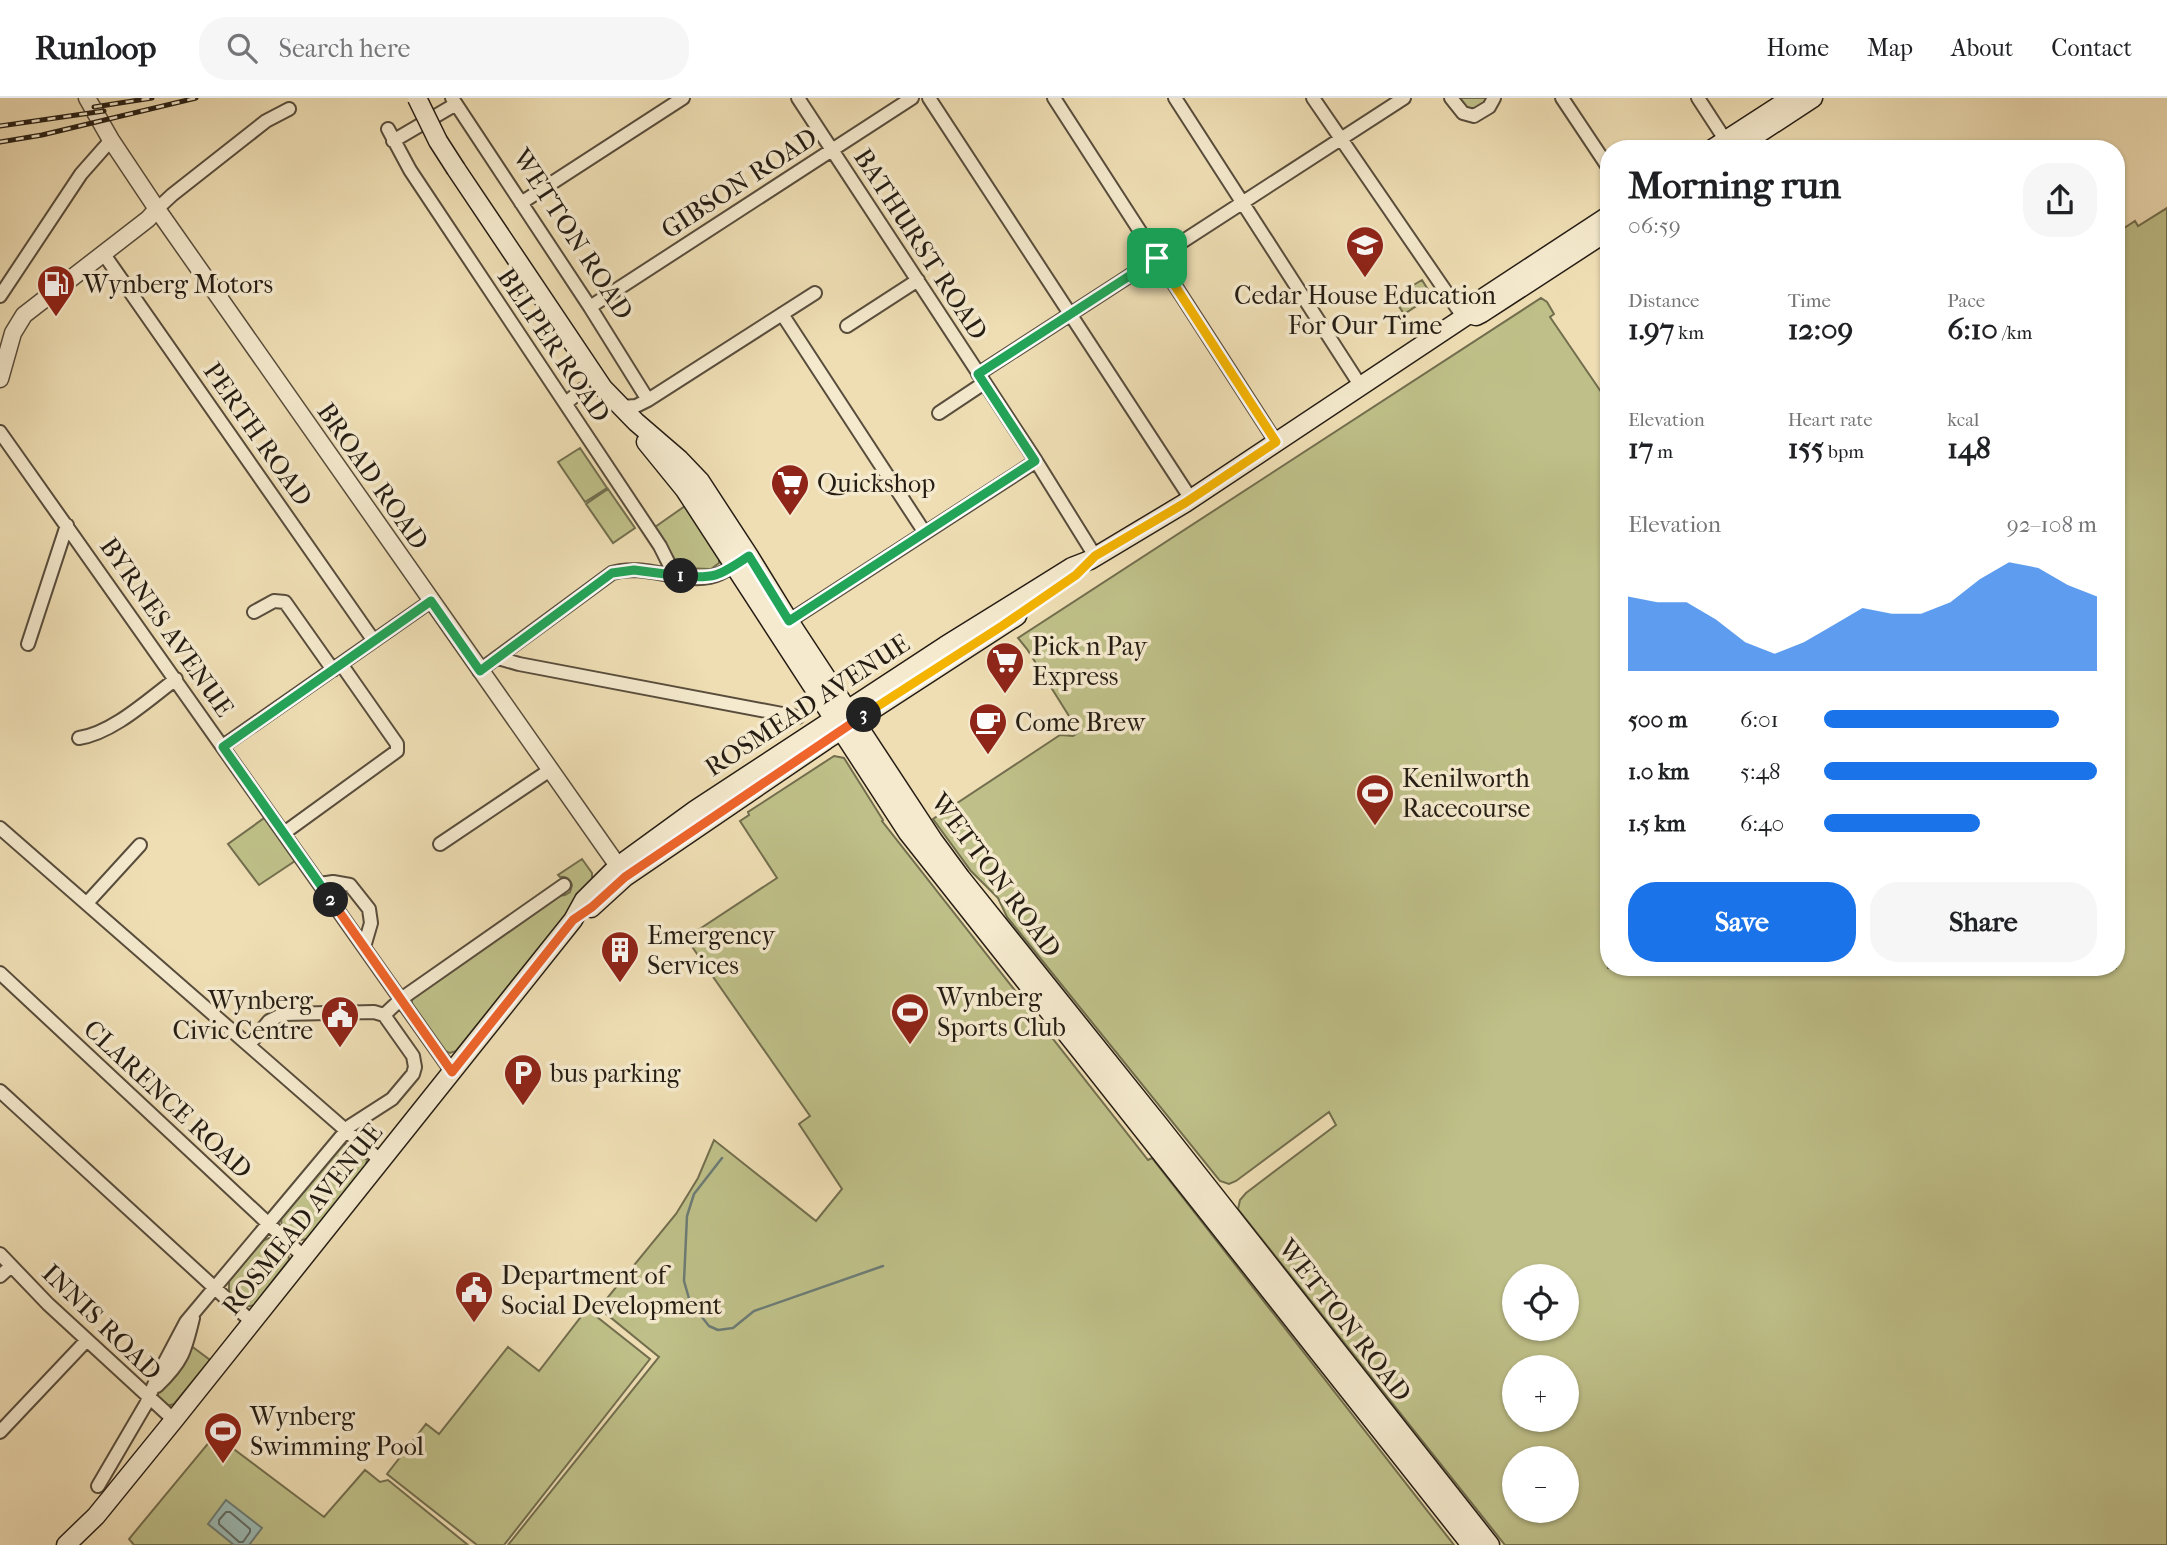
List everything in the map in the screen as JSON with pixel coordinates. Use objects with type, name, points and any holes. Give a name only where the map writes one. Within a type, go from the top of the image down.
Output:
[{"type":"main road","name":"WETTON ROAD","points":[[416,98],[456,169],[618,411],[685,489],[789,621],[917,846],[1471,1545]]},
{"type":"main road","points":[[1735,140],[1791,98]]},
{"type":"main road","points":[[1738,140],[1813,98]]},
{"type":"main road","name":"ROSMEAD AVENUE","points":[[66,1545],[96,1516],[253,1323],[573,920],[584,900],[695,810],[844,720],[945,646],[1072,567],[1093,558],[1191,499],[1466,316],[1477,302],[1600,221]]},
{"type":"main road","name":"ROSMEAD AVENUE","points":[[1466,316],[1482,313],[1600,236]]},
{"type":"main road","name":"WETTON ROAD","points":[[606,392],[700,481],[742,560],[844,720],[961,878],[1490,1545]]},
{"type":"street","name":"BROAD ROAD","points":[[87,98],[111,140],[157,209],[622,871]]},
{"type":"street","points":[[521,203],[683,98]]},
{"type":"street","name":"BATHURST ROAD","points":[[798,98],[1035,461],[1093,558]]},
{"type":"street","name":"GIBSON ROAD","points":[[590,307],[912,98]]},
{"type":"street","points":[[929,98],[1191,499]]},
{"type":"street","points":[[1054,98],[1276,442]]},
{"type":"street","points":[[1175,98],[1360,385]]},
{"type":"street","points":[[1313,98],[1466,316]]},
{"type":"street","points":[[939,413],[1071,314],[1404,98]]},
{"type":"street","points":[[1451,98],[1463,113],[1474,116],[1489,107],[1494,98]]},
{"type":"street","points":[[1562,98],[1600,155]]},
{"type":"street","points":[[1698,98],[1722,140]]},
{"type":"street","name":"WETTON ROAD","points":[[454,101],[648,400]]},
{"type":"street","name":"BELPER ROAD","points":[[454,101],[391,135],[410,170],[660,546],[675,576]]},
{"type":"street","points":[[0,346],[13,333],[24,315],[266,121],[289,108]]},
{"type":"street","points":[[0,296],[82,174],[111,140]]},
{"type":"street","name":"PERTH ROAD","points":[[103,253],[374,641]]},
{"type":"street","points":[[847,326],[918,280]]},
{"type":"street","points":[[621,407],[636,406],[648,400],[815,293]]},
{"type":"street","points":[[782,314],[925,533]]},
{"type":"street","points":[[1,372],[13,333]]},
{"type":"street","points":[[566,403],[583,389]]},
{"type":"street","points":[[636,422],[640,409],[648,400]]},
{"type":"street","name":"BYRNES AVENUE","points":[[0,432],[452,1072]]},
{"type":"street","points":[[789,621],[1035,461]]},
{"type":"street","points":[[28,645],[67,525]]},
{"type":"street","points":[[480,671],[612,573],[634,570],[706,578],[718,575],[742,560]]},
{"type":"street","points":[[254,612],[274,601],[285,602],[397,744],[397,751],[284,833]]},
{"type":"street","points":[[223,747],[431,601]]},
{"type":"street","points":[[498,658],[798,717]]},
{"type":"street","points":[[79,738],[99,733],[111,726],[176,679]]},
{"type":"street","points":[[440,844],[550,770]]},
{"type":"street","points":[[0,828],[381,1161]]},
{"type":"street","points":[[87,903],[140,845]]},
{"type":"street","points":[[320,884],[342,883],[350,886],[363,900],[372,917],[364,947]]},
{"type":"street","points":[[249,1045],[269,1021],[283,1014],[374,1012],[384,1015],[401,999],[564,885]]},
{"type":"street","name":"CLARENCE ROAD","points":[[0,973],[304,1258]]},
{"type":"street","name":"ROSMEAD AVENUE","points":[[97,1486],[150,1394],[179,1362],[189,1341],[194,1314],[355,1121],[392,1099],[414,1071],[413,1056],[384,1015]]},
{"type":"street","points":[[0,1091],[253,1323]]},
{"type":"street","name":"INNIS ROAD","points":[[0,1254],[87,1340],[150,1394],[174,1420]]},
{"type":"street","points":[[0,1276],[11,1266]]},
{"type":"street","points":[[0,1432],[87,1340]]},
{"type":"green space","points":[[1460,98],[1487,98],[1486,102],[1474,110],[1466,108]]},
{"type":"green space","name":"Kenilworth Racecourse","points":[[2167,208],[2167,1545],[1505,1545],[1238,1209],[1240,1200],[1246,1193],[1336,1125],[1329,1112],[1236,1181],[1229,1184],[1220,1181],[1007,917],[998,898],[971,871],[933,819],[1060,735],[1073,736],[1079,732],[1018,638],[1541,298],[1547,302],[1554,314],[1550,317],[1600,390],[1600,976],[2125,976],[2125,227],[2135,221],[2138,226]]},
{"type":"green space","points":[[1422,280],[1432,296],[1404,314],[1393,297]]},
{"type":"green space","points":[[580,448],[607,488],[585,502],[558,462]]},
{"type":"green space","points":[[608,489],[635,528],[613,543],[586,504]]},
{"type":"green space","points":[[685,506],[719,558],[719,563],[711,569],[680,568],[655,527]]},
{"type":"green space","points":[[834,756],[844,758],[882,821],[1148,1160],[1152,1158],[1454,1545],[508,1545],[659,1357],[599,1308],[676,1214],[698,1178],[714,1140],[816,1221],[842,1189],[799,1124],[810,1116],[686,938],[777,878],[740,821],[749,815],[748,812]]},
{"type":"green space","points":[[267,816],[298,859],[259,885],[228,844]]},
{"type":"green space","points":[[582,859],[592,873],[592,882],[456,1051],[445,1051],[412,1005],[412,997],[558,896],[570,892],[570,881],[558,875]]},
{"type":"green space","points":[[350,1144],[367,1160],[365,1168],[307,1239],[294,1241],[282,1229],[281,1218],[341,1146]]},
{"type":"green space","points":[[276,1238],[288,1250],[289,1260],[254,1305],[244,1305],[229,1294],[229,1281],[262,1241]]},
{"type":"green space","points":[[587,1309],[650,1359],[504,1545],[477,1545],[387,1474],[426,1424],[439,1434],[508,1347],[539,1371]]},
{"type":"green space","points":[[190,1345],[210,1360],[174,1404],[167,1406],[158,1398],[158,1390]]},
{"type":"green space","name":"Wynberg Swimming Pool","points":[[215,1435],[324,1517],[365,1470],[380,1482],[388,1480],[468,1545],[134,1545],[129,1539]]},
{"type":"water","points":[[226,1500],[262,1528],[249,1545],[234,1545],[208,1524]]},
{"type":"waterway","points":[[722,1158],[694,1194],[687,1216],[684,1281],[690,1302],[709,1326],[718,1330],[733,1328],[754,1311],[883,1266]]},
{"type":"railway","points":[[94,107],[152,98]]},
{"type":"railway","points":[[0,142],[42,135],[196,98]]},
{"type":"railway","points":[[0,126],[104,111]]},
{"type":"place","name":"Cedar House Education For Our Time","points":[[1365,279]]},
{"type":"place","name":"Wynberg Motors","points":[[56,318]]},
{"type":"place","name":"Quickshop","points":[[790,517]]},
{"type":"place","name":"Pick n Pay Express","points":[[1005,695]]},
{"type":"place","name":"Come Brew","points":[[988,756]]},
{"type":"place","name":"Kenilworth Racecourse","points":[[1375,827]]},
{"type":"place","name":"Emergency Services","points":[[620,984]]},
{"type":"place","name":"Wynberg Sports Club","points":[[910,1046]]},
{"type":"place","name":"Wynberg Civic Centre","points":[[340,1049]]},
{"type":"place","name":"bus parking","points":[[523,1107]]},
{"type":"place","name":"Department of Social Development","points":[[474,1324]]},
{"type":"place","name":"Wynberg Swimming Pool","points":[[223,1465]]},
{"type":"route","points":[[1157,258],[1276,442],[1185,503],[1090,559],[1076,575],[1002,626],[841,730],[625,877],[573,920],[452,1072],[223,747],[431,601],[480,671],[612,573],[626,570],[706,578],[718,575],[749,556],[789,621],[1035,461],[978,374],[1157,258]]}]
